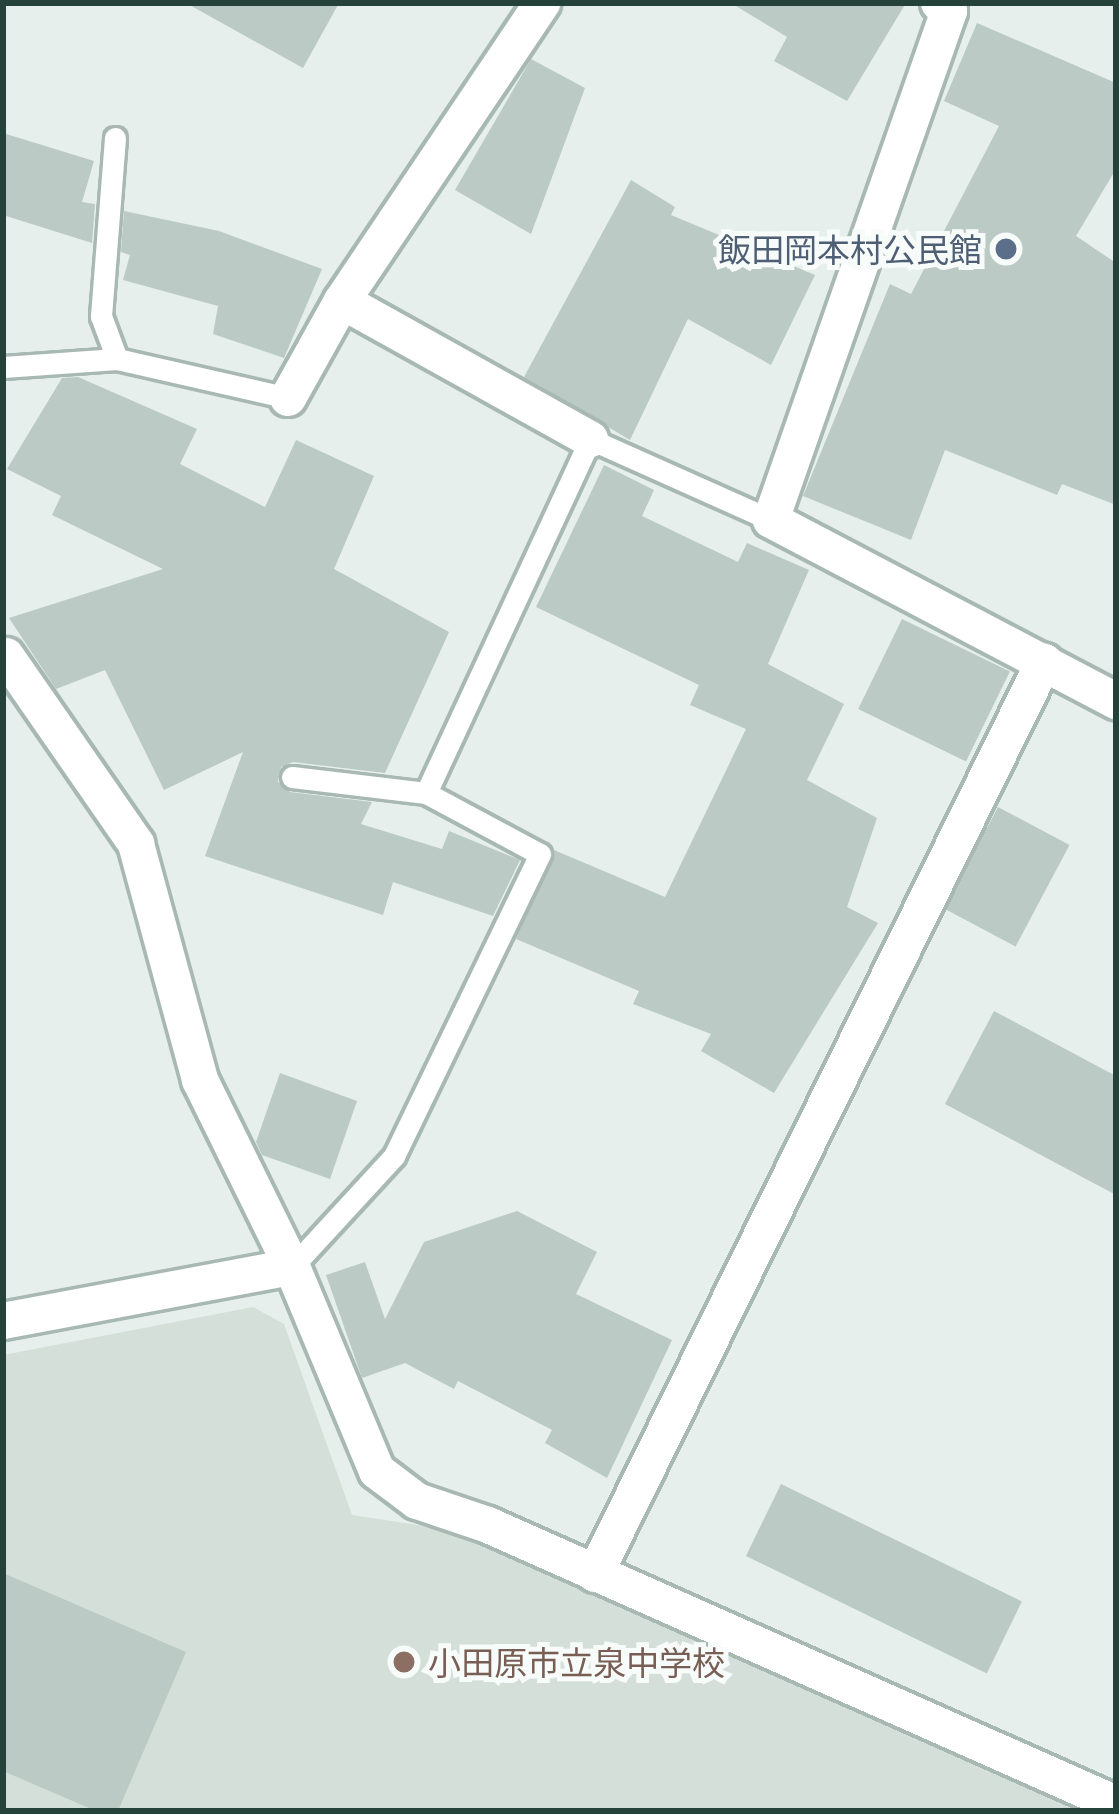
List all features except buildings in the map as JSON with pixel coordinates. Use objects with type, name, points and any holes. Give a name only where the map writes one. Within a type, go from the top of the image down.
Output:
[{"type":"street","points":[[288,398],[342,301],[542,3]]},
{"type":"street","points":[[946,6],[771,520],[1116,701]]},
{"type":"street","points":[[342,301],[590,439]]},
{"type":"street","points":[[5,652],[136,844],[200,1080],[292,1268],[377,1471],[417,1501],[595,1574],[1116,1804]]},
{"type":"street","points":[[595,1574],[1044,662]]},
{"type":"street","points":[[3,1321],[292,1268]]},
{"type":"lane","points":[[116,138],[100,316],[116,359]]},
{"type":"lane","points":[[3,368],[116,359],[288,398]]},
{"type":"lane","points":[[426,794],[590,439],[771,520]]},
{"type":"lane","points":[[292,777],[426,794],[540,854],[394,1156],[292,1268]]},
{"type":"shaded area","name":"小田原市立泉中学校","points":[[253,1307],[284,1324],[352,1515],[496,1537],[1104,1811],[3,1811],[3,1355]]},
{"type":"place","name":"飯田岡本村公民館","points":[[1006,249]]},
{"type":"place","name":"小田原市立泉中学校","points":[[404,1662]]}]
